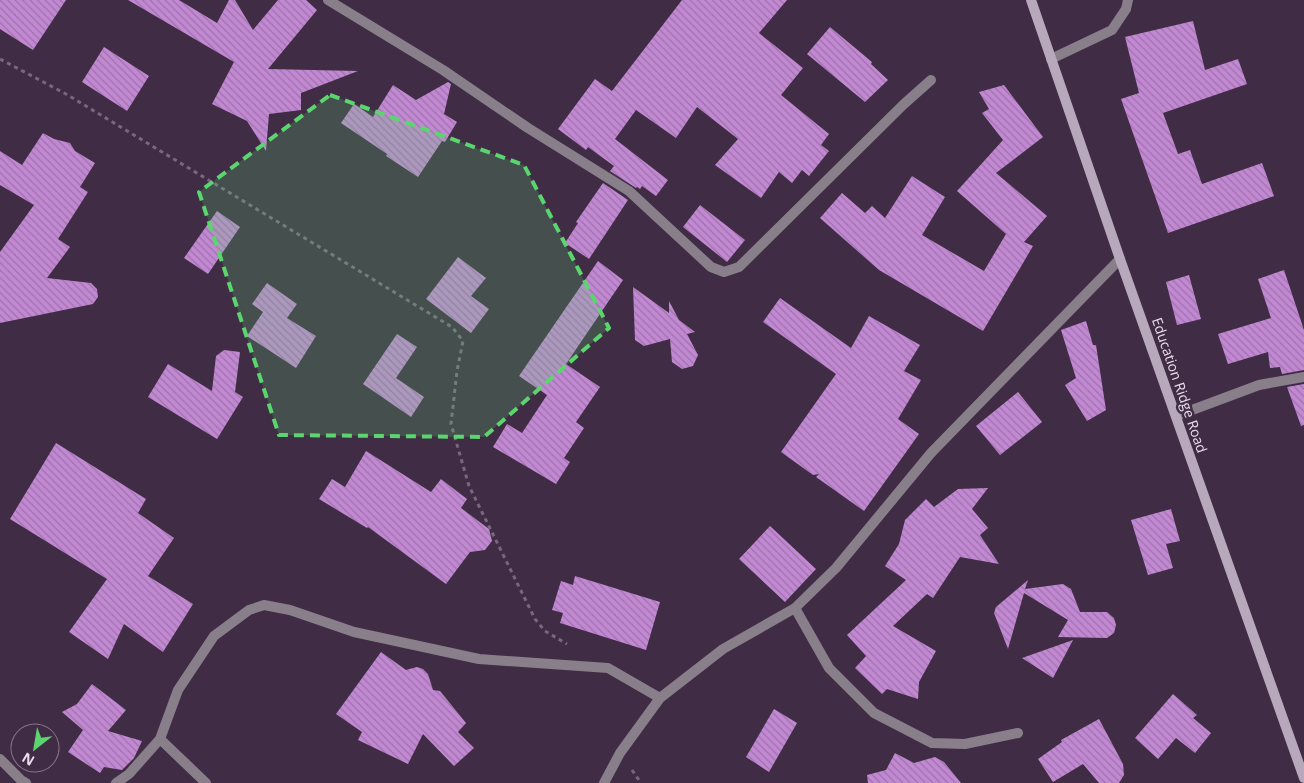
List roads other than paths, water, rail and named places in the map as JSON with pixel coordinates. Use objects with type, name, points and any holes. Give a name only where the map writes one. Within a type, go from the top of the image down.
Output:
[{"type":"main road","name":"Education Ridge Road","points":[[1031,0],[1120,259],[1304,778]]},
{"type":"street","points":[[328,0],[443,70],[528,128],[629,191],[711,267],[724,272],[739,267],[904,104],[931,80]]},
{"type":"street","points":[[1051,59],[1112,30],[1126,9],[1128,0]]},
{"type":"street","points":[[604,783],[620,753],[660,698],[722,649],[795,608],[836,568],[931,453],[1120,259]]},
{"type":"street","points":[[1176,416],[1259,385],[1304,377]]},
{"type":"street","points":[[116,783],[129,774],[160,739],[178,690],[214,636],[249,610],[264,605],[290,610],[354,632],[479,659],[608,668],[660,698]]},
{"type":"street","points":[[795,608],[830,668],[874,713],[932,743],[965,744],[1018,733]]},
{"type":"street","points":[[160,739],[206,783]]},
{"type":"street","points":[[0,759],[26,783]]}]
